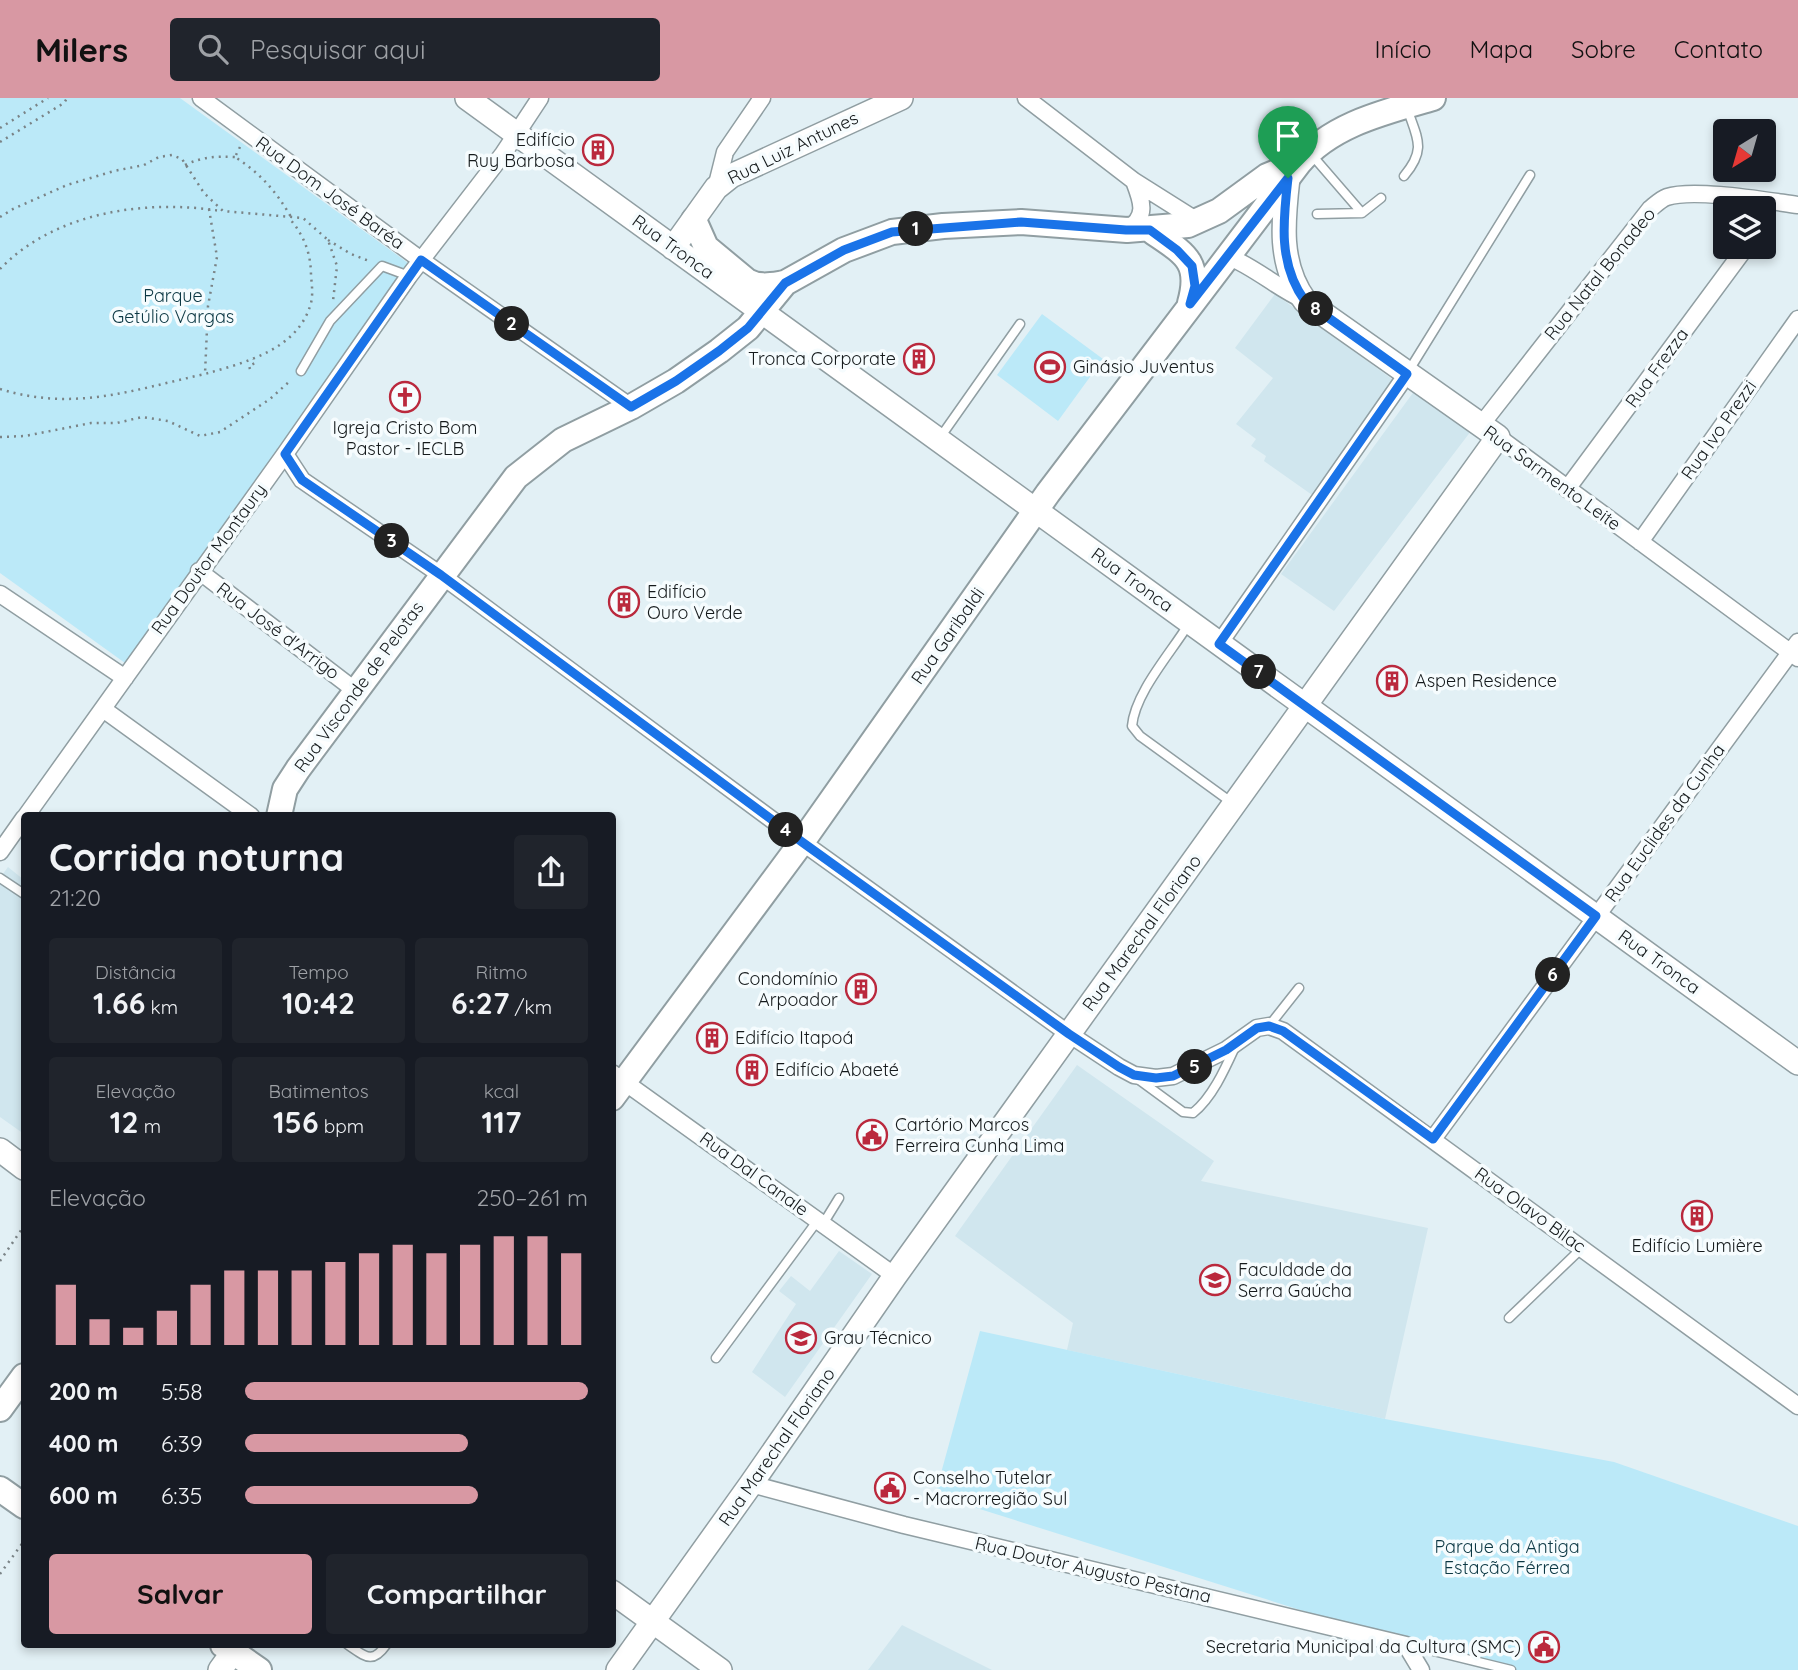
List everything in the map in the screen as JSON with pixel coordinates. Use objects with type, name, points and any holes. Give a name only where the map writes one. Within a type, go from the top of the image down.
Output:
[{"type":"main road","points":[[1299,164],[1325,138],[1345,127],[1433,98]]},
{"type":"main road","name":"Rua Visconde de Pelotas","points":[[279,812],[285,789],[516,477],[563,440],[631,407],[676,381],[719,351],[748,328],[785,283],[844,250],[892,232],[1021,222],[1138,230],[1199,222],[1267,176],[1299,164]]},
{"type":"main road","name":"Rua Garibaldi","points":[[616,1084],[802,842],[1036,511],[1190,304],[1299,164]]},
{"type":"main road","points":[[694,220],[706,247],[747,281],[766,286],[785,283]]},
{"type":"main road","points":[[1138,230],[1177,250],[1192,266],[1195,286],[1190,304]]},
{"type":"main road","points":[[0,1409],[21,1380]]},
{"type":"main road","points":[[0,1489],[21,1504]]},
{"type":"main road","points":[[229,1653],[259,1670]]},
{"type":"street","name":"Rua Dom José Baréa","points":[[201,98],[421,260],[631,407]]},
{"type":"street","name":"Rua Tronca","points":[[467,98],[1798,1063]]},
{"type":"street","name":"Rua Doutor Montaury","points":[[29,812],[285,454],[409,275],[503,154],[540,98]]},
{"type":"street","points":[[716,188],[725,152],[762,98]]},
{"type":"street","name":"Rua Luiz Antunes","points":[[673,248],[716,188],[740,171],[901,98]]},
{"type":"street","points":[[1026,98],[1134,181],[1199,222]]},
{"type":"street","name":"Rua Sarmento Leite","points":[[1299,164],[1283,229],[1284,250],[1295,288],[1305,301]]},
{"type":"street","points":[[1134,181],[1142,204],[1136,224],[1138,230]]},
{"type":"street","name":"Rua Natal Bonadeo","points":[[1489,431],[1650,209],[1666,197],[1689,194],[1798,205]]},
{"type":"street","name":"Rua Sarmento Leite","points":[[1227,256],[1246,264],[1286,292],[1305,301],[1795,651]]},
{"type":"street","name":"Rua Frezza","points":[[1567,489],[1737,259]]},
{"type":"street","name":"Rua Ivo Prezzi","points":[[1640,542],[1798,319]]},
{"type":"street","points":[[1219,644],[1407,374]]},
{"type":"street","name":"Rua Marechal Floriano","points":[[618,1670],[895,1276],[1305,705],[1489,431]]},
{"type":"street","points":[[285,454],[302,480],[441,575],[802,842],[1069,1034],[1134,1075],[1156,1078],[1173,1076],[1198,1066],[1263,1027]]},
{"type":"street","name":"Rua José d'Arrigo","points":[[199,571],[356,691]]},
{"type":"street","points":[[0,594],[125,678]]},
{"type":"street","name":"Rua Euclides da Cunha","points":[[1433,1139],[1795,651]]},
{"type":"street","points":[[103,709],[245,812]]},
{"type":"street","name":"Rua Doutor Montaury","points":[[0,852],[21,823]]},
{"type":"street","name":"Rua Olavo Bilac","points":[[1263,1027],[1283,1031],[1798,1406]]},
{"type":"street","name":"Rua Dal Canale","points":[[616,1084],[895,1276]]},
{"type":"street","points":[[0,1150],[21,1166]]},
{"type":"street","name":"Rua Doutor Augusto Pestana","points":[[751,1484],[904,1525],[1406,1644]]},
{"type":"street","points":[[616,1595],[720,1670]]},
{"type":"street","points":[[1406,1644],[1421,1670]]},
{"type":"lane","points":[[1404,176],[1414,164],[1420,145],[1407,106]]},
{"type":"lane","points":[[1299,164],[1362,213]]},
{"type":"lane","points":[[1407,374],[1530,175]]},
{"type":"lane","points":[[1317,214],[1362,213],[1381,198]]},
{"type":"lane","points":[[301,371],[330,321],[382,266],[409,275]]},
{"type":"lane","points":[[938,440],[1020,324]]},
{"type":"lane","points":[[1190,623],[1140,699],[1133,713],[1132,726],[1140,736],[1234,804]]},
{"type":"lane","points":[[0,878],[21,892]]},
{"type":"lane","points":[[1263,1027],[1299,988]]},
{"type":"lane","points":[[1134,1075],[1183,1112],[1193,1113],[1200,1108],[1219,1078],[1238,1041]]},
{"type":"lane","points":[[716,1358],[839,1198]]},
{"type":"lane","points":[[1509,1318],[1582,1248]]},
{"type":"lane","points":[[1406,1644],[1511,1670]]},
{"type":"lane","points":[[353,1648],[365,1656],[373,1657],[379,1655],[384,1648]]},
{"type":"path","points":[[0,128],[48,98]]},
{"type":"path","points":[[0,142],[64,103],[67,98]]},
{"type":"path","points":[[235,157],[247,132]]},
{"type":"path","points":[[0,217],[67,185],[172,155],[182,159],[204,193],[223,211]]},
{"type":"path","points":[[0,389],[46,398],[82,400],[133,391],[205,374],[253,359],[281,345],[295,333],[312,300],[308,249],[301,232],[270,185],[254,169],[235,157],[199,158],[185,165]]},
{"type":"path","points":[[0,269],[15,254],[49,232],[125,209],[156,207],[209,209],[303,219],[328,240],[351,254],[382,266]]},
{"type":"path","points":[[205,374],[208,306],[217,257],[209,209]]},
{"type":"path","points":[[328,240],[337,266],[330,321]]},
{"type":"path","points":[[250,369],[249,366],[255,363],[253,359]]},
{"type":"path","points":[[0,437],[25,436],[142,417],[168,421],[200,436],[220,432],[270,399],[301,371]]},
{"type":"path","points":[[0,1261],[21,1230]]},
{"type":"path","points":[[0,1574],[21,1545]]},
{"type":"shaded area","points":[[1275,294],[1396,382],[1315,497],[1264,461],[1266,456],[1251,446],[1256,439],[1236,424],[1273,378],[1235,348]]},
{"type":"shaded area","points":[[1415,390],[1471,431],[1334,611],[1281,574]]},
{"type":"shaded area","points":[[8,867],[21,878],[21,1132],[0,1117],[0,878]]},
{"type":"shaded area","name":"Faculdade da Serra Gaúcha","points":[[1077,1065],[1214,1161],[1201,1181],[1428,1228],[1385,1419],[1067,1350],[1073,1323],[955,1236]]},
{"type":"shaded area","name":"Grau Técnico","points":[[839,1251],[872,1274],[785,1397],[752,1372],[796,1304],[779,1291],[791,1276],[810,1291]]},
{"type":"shaded area","points":[[902,1625],[992,1670],[868,1670]]},
{"type":"green space","name":"Parque Getúlio Vargas","points":[[0,98],[180,98],[415,268],[125,663],[0,573]]},
{"type":"green space","name":"Ginásio Juventus","points":[[1042,314],[1103,359],[1058,421],[997,375]]},
{"type":"green space","name":"Parque da Antiga Estação Férrea","points":[[980,1331],[1385,1419],[1614,1462],[1798,1526],[1798,1670],[1491,1670],[935,1495]]},
{"type":"place","name":"Edifício Ruy Barbosa","points":[[598,150]]},
{"type":"place","name":"Tronca Corporate","points":[[919,359]]},
{"type":"place","name":"Ginásio Juventus","points":[[1050,367]]},
{"type":"place","name":"Igreja Cristo Bom Pastor - IECLB","points":[[405,397]]},
{"type":"place","name":"Edifício Ouro Verde","points":[[624,602]]},
{"type":"place","name":"Aspen Residence","points":[[1392,681]]},
{"type":"place","name":"Condomínio Arpoador","points":[[861,989]]},
{"type":"place","name":"Edifício Itapoá","points":[[712,1038]]},
{"type":"place","name":"Edifício Abaeté","points":[[752,1070]]},
{"type":"place","name":"Cartório Marcos Ferreira Cunha Lima","points":[[872,1135]]},
{"type":"place","name":"Edifício Lumière","points":[[1697,1216]]},
{"type":"place","name":"Faculdade da Serra Gaúcha","points":[[1215,1280]]},
{"type":"place","name":"Grau Técnico","points":[[801,1338]]},
{"type":"place","name":"Conselho Tutelar - Macrorregião Sul","points":[[890,1488]]},
{"type":"place","name":"Secretaria Municipal da Cultura (SMC)","points":[[1544,1647]]},
{"type":"route","points":[[1288,178],[1283,229],[1284,250],[1295,288],[1305,301],[1407,374],[1219,644],[1596,916],[1433,1139],[1283,1031],[1269,1026],[1257,1028],[1198,1066],[1173,1076],[1156,1078],[1134,1075],[1119,1067],[802,842],[441,575],[302,480],[285,454],[421,260],[631,407],[676,381],[748,328],[785,283],[844,250],[892,232],[1021,222],[1150,230],[1177,250],[1192,266],[1195,286],[1190,304],[1288,178]]}]
